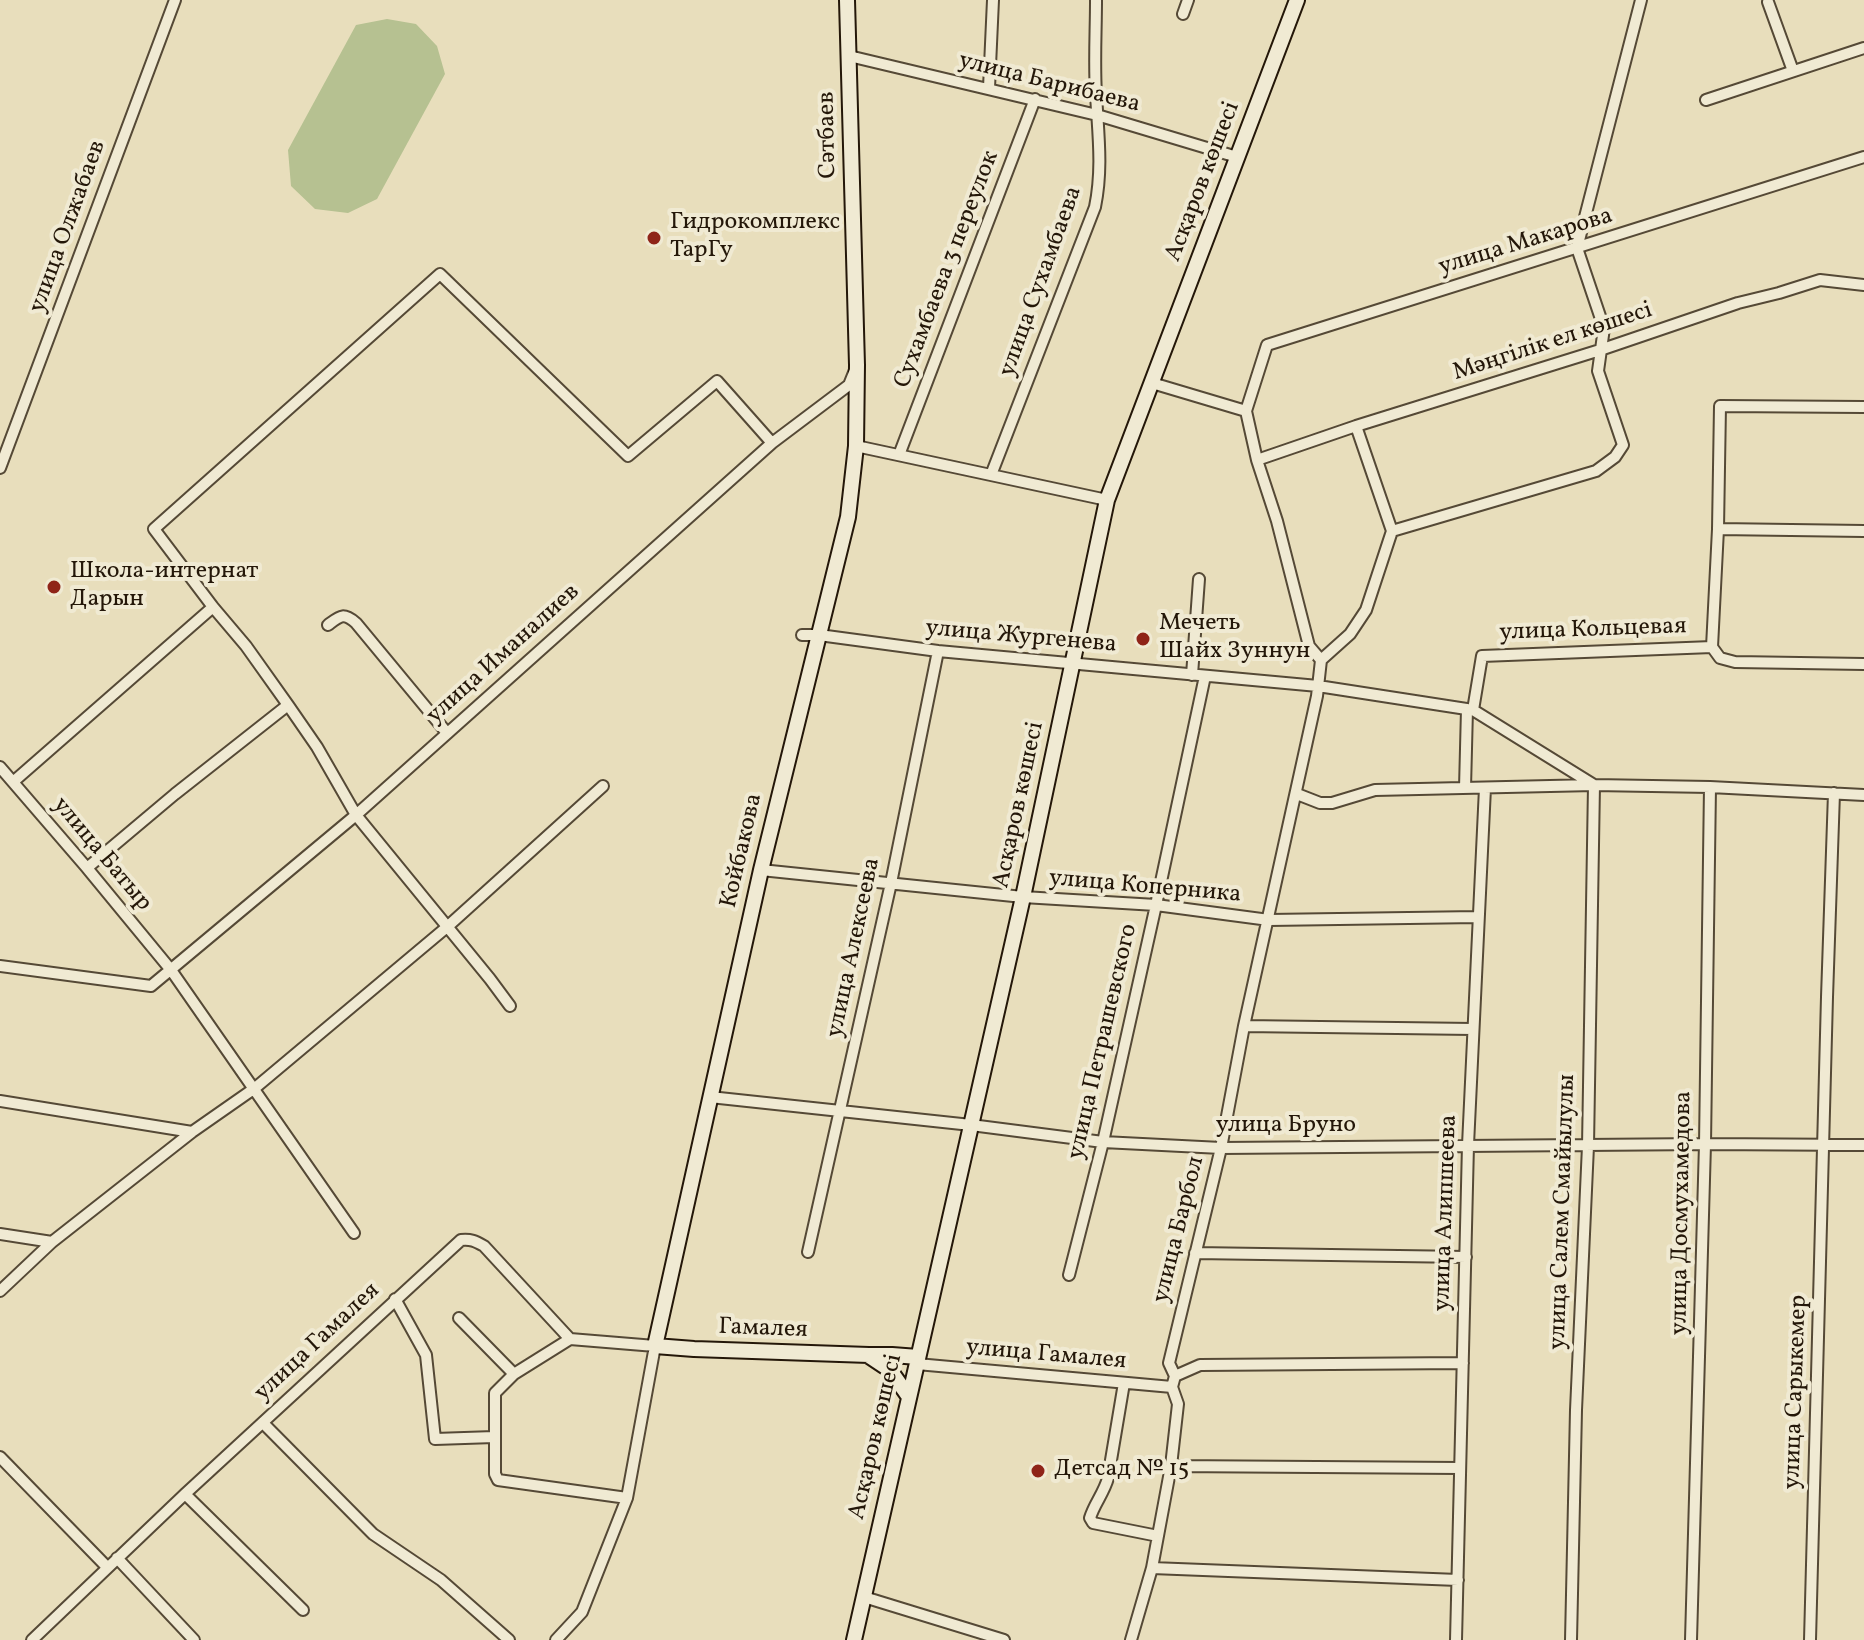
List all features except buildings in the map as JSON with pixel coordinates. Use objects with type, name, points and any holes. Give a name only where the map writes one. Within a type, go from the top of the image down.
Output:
[{"type":"main road","name":"Сәтбаев","points":[[847,0],[857,365]]},
{"type":"main road","name":"Асқаров көшесі","points":[[854,1640],[1023,897],[1107,500],[1297,0]]},
{"type":"main road","name":"Койбакова","points":[[655,1346],[761,870],[848,517],[856,446],[857,365]]},
{"type":"main road","name":"Гамалея","points":[[655,1346],[892,1355],[917,1361]]},
{"type":"main road","points":[[869,1355],[890,1370],[909,1397]]},
{"type":"street","name":"улица Олжабаев","points":[[0,468],[175,0]]},
{"type":"street","points":[[989,88],[993,0]]},
{"type":"street","name":"улица Сухамбаева","points":[[991,475],[1095,207],[1100,172],[1096,0]]},
{"type":"street","points":[[1183,14],[1188,0]]},
{"type":"street","points":[[1392,531],[1596,471],[1615,457],[1623,445],[1598,371],[1604,328],[1577,248],[1641,0]]},
{"type":"street","points":[[1768,2],[1793,71]]},
{"type":"street","points":[[1706,100],[1864,48]]},
{"type":"street","name":"улица Барибаева","points":[[849,56],[1097,115],[1237,157]]},
{"type":"street","name":"Сухамбаева 3 переулок","points":[[899,455],[1035,99]]},
{"type":"street","name":"улица Макарова","points":[[1246,411],[1267,345],[1864,157]]},
{"type":"street","points":[[510,1006],[356,815],[317,747],[288,705],[154,529],[440,274],[628,456],[717,381],[772,443]]},
{"type":"street","name":"Мәңгілік ел көшесі","points":[[1257,460],[1738,303],[1820,280],[1864,285]]},
{"type":"street","name":"улица Иманалиев","points":[[0,966],[151,986],[356,815],[772,443],[849,385],[857,365]]},
{"type":"street","points":[[1152,383],[1246,411],[1309,646],[1321,660],[1350,634],[1366,610],[1392,531],[1356,426]]},
{"type":"street","name":"улица Кольцевая","points":[[1864,407],[1720,406],[1712,647],[1720,658],[1735,662],[1864,664]]},
{"type":"street","points":[[856,446],[1107,500]]},
{"type":"street","points":[[1718,529],[1864,531]]},
{"type":"street","points":[[1192,675],[1199,579]]},
{"type":"street","points":[[13,782],[213,607]]},
{"type":"street","points":[[328,625],[339,617],[349,617],[356,623],[447,733]]},
{"type":"street","name":"улица Жургенева","points":[[802,635],[938,651],[1318,686],[1470,710]]},
{"type":"street","name":"улица Кольцевая","points":[[1470,710],[1482,656],[1712,647]]},
{"type":"street","name":"улица Алексеева","points":[[808,1252],[891,883],[938,651]]},
{"type":"street","name":"улица Барбол","points":[[1131,1640],[1152,1568],[1171,1466],[1178,1404],[1172,1387],[1175,1376],[1169,1363],[1221,1148],[1244,1026],[1297,794],[1321,660]]},
{"type":"street","name":"улица Петрашевского","points":[[1069,1275],[1103,1142],[1205,676]]},
{"type":"street","points":[[87,868],[288,705]]},
{"type":"street","points":[[1465,788],[1470,710],[1594,785]]},
{"type":"street","name":"улица Батыр","points":[[0,767],[171,970],[354,1233]]},
{"type":"street","points":[[1297,794],[1320,803],[1332,803],[1375,790],[1594,785],[1864,795]]},
{"type":"street","name":"улица Салем Смайылулы","points":[[1571,1640],[1576,1410],[1588,1146],[1594,785]]},
{"type":"street","points":[[0,1291],[52,1242],[192,1132],[255,1088],[447,927],[603,786]]},
{"type":"street","name":"улица Досмухамедова","points":[[1691,1640],[1705,1144],[1710,787]]},
{"type":"street","name":"улица Алипшеева","points":[[1456,1640],[1468,1145],[1485,788]]},
{"type":"street","name":"улица Сарыкемер","points":[[1810,1640],[1834,793]]},
{"type":"street","name":"улица Коперника","points":[[761,870],[1023,897],[1156,905],[1269,920],[1478,917]]},
{"type":"street","points":[[1244,1026],[1473,1029]]},
{"type":"street","name":"улица Бруно","points":[[710,1097],[1103,1142],[1221,1148],[1864,1145]]},
{"type":"street","points":[[0,1101],[192,1132]]},
{"type":"street","points":[[0,1234],[52,1242]]},
{"type":"street","name":"улица Гамалея","points":[[32,1640],[185,1494],[461,1240],[474,1240],[484,1246],[570,1339]]},
{"type":"street","points":[[1195,1253],[1466,1257]]},
{"type":"street","points":[[395,1299],[426,1355],[435,1439],[494,1437]]},
{"type":"street","points":[[459,1318],[514,1374]]},
{"type":"street","points":[[556,1640],[582,1612],[627,1498],[655,1346],[570,1339],[514,1374],[494,1395],[495,1474],[498,1480],[627,1498]]},
{"type":"street","name":"улица Гамалея","points":[[917,1361],[1172,1387]]},
{"type":"street","points":[[1175,1376],[1200,1365],[1463,1363]]},
{"type":"street","points":[[1124,1383],[1108,1478],[1090,1518],[1093,1523],[1158,1536]]},
{"type":"street","points":[[263,1423],[373,1534],[441,1580],[509,1640]]},
{"type":"street","points":[[0,1457],[107,1567]]},
{"type":"street","points":[[1171,1466],[1460,1468]]},
{"type":"street","points":[[185,1494],[303,1610]]},
{"type":"street","points":[[117,1558],[194,1640]]},
{"type":"street","points":[[1152,1568],[1458,1580]]},
{"type":"street","points":[[864,1597],[1004,1640]]},
{"type":"street","points":[[42,1630],[51,1640]]},
{"type":"green space","points":[[387,19],[416,24],[437,46],[445,74],[377,199],[348,213],[315,209],[291,186],[288,150],[356,25]]},
{"type":"place","name":"Гидрокомплекс ТарГу","points":[[654,238]]},
{"type":"place","name":"Школа-интернат Дарын","points":[[54,587]]},
{"type":"place","name":"Мечеть Шайх Зуннун","points":[[1143,639]]},
{"type":"place","name":"Детсад № 15","points":[[1038,1471]]}]
